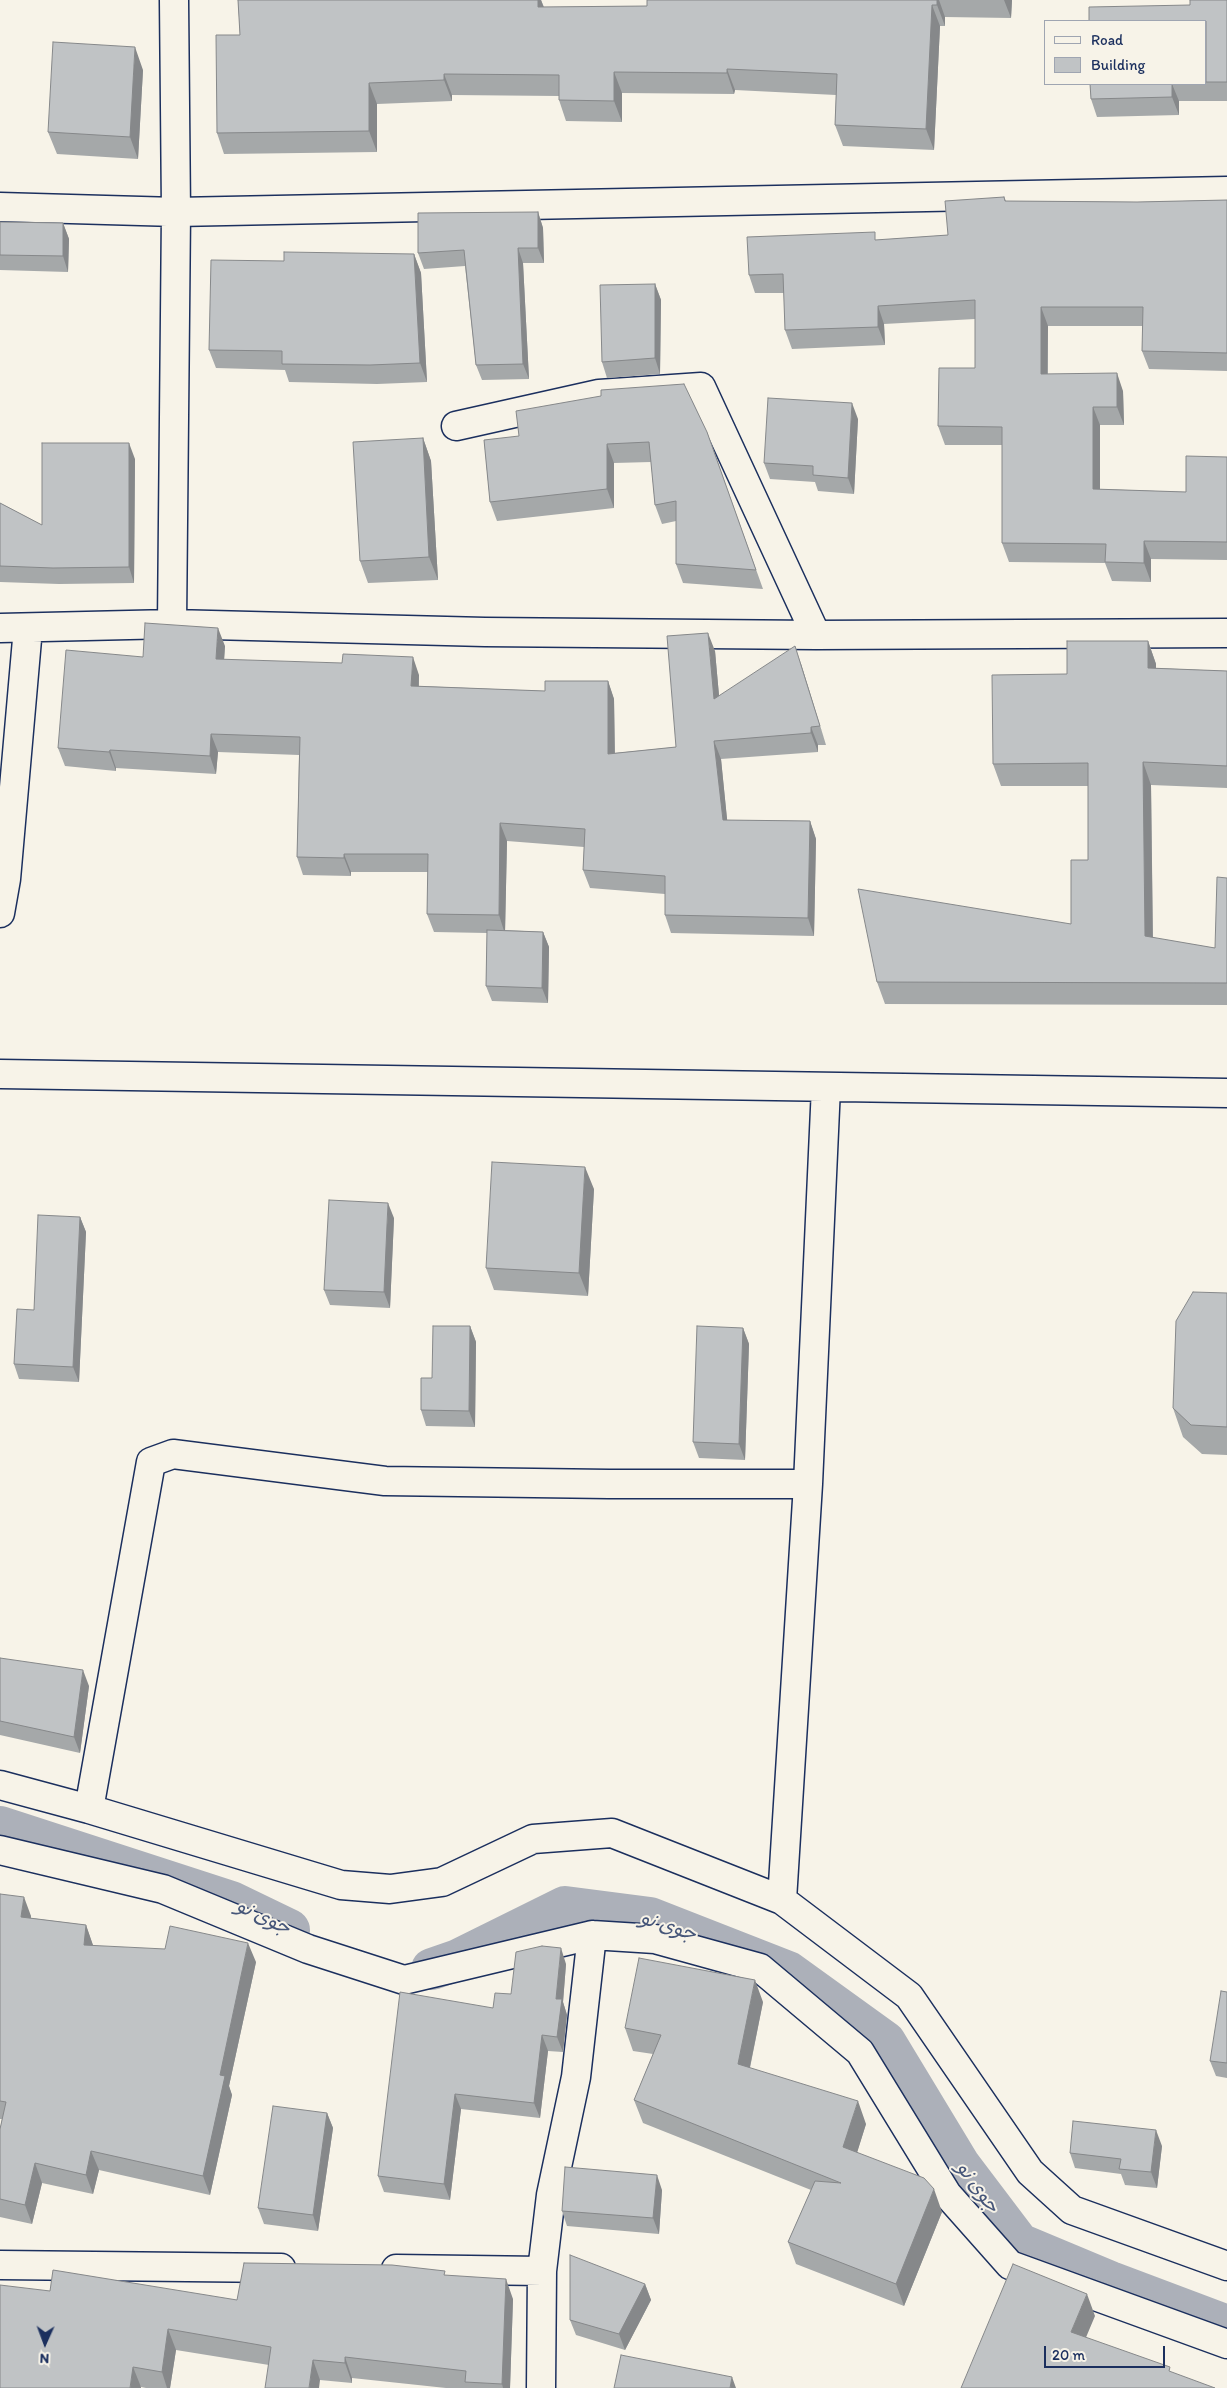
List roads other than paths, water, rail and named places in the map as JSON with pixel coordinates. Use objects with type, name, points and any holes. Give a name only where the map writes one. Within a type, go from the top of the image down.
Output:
[{"type":"street","points":[[172,624],[176,212],[174,0]]},
{"type":"street","points":[[0,207],[176,212],[1227,191]]},
{"type":"street","points":[[456,426],[599,394],[701,387],[816,635]]},
{"type":"street","points":[[0,628],[172,624],[485,632],[816,635],[1227,633]]},
{"type":"street","points":[[0,913],[6,879],[28,628]]},
{"type":"street","points":[[0,1074],[1227,1093]]},
{"type":"street","points":[[782,1900],[808,1484],[826,1087]]},
{"type":"street","points":[[89,1808],[151,1462],[173,1454],[384,1481],[808,1484]]},
{"type":"street","points":[[0,1785],[89,1808],[341,1885],[390,1889],[442,1882],[533,1840],[612,1834],[782,1900],[908,1996],[1030,2172],[1072,2210],[1227,2266]]},
{"type":"street","points":[[0,1850],[162,1890],[308,1950],[404,1980],[592,1935],[655,1939],[760,1968],[860,2052],[947,2194],[1010,2265],[1227,2344]]},
{"type":"street","points":[[541,2388],[542,2271],[551,2195],[576,2077],[592,1935]]},
{"type":"street","points":[[0,2265],[305,2268]]},
{"type":"street","points":[[374,2269],[542,2271]]},
{"type":"waterway","name":"جوی نو","points":[[0,1827],[231,1902],[289,1930]]},
{"type":"waterway","name":"جوی نو","points":[[432,1969],[458,1960],[565,1907],[650,1918],[788,1972],[885,2042],[960,2166],[1019,2244],[1110,2282],[1227,2326]]}]
